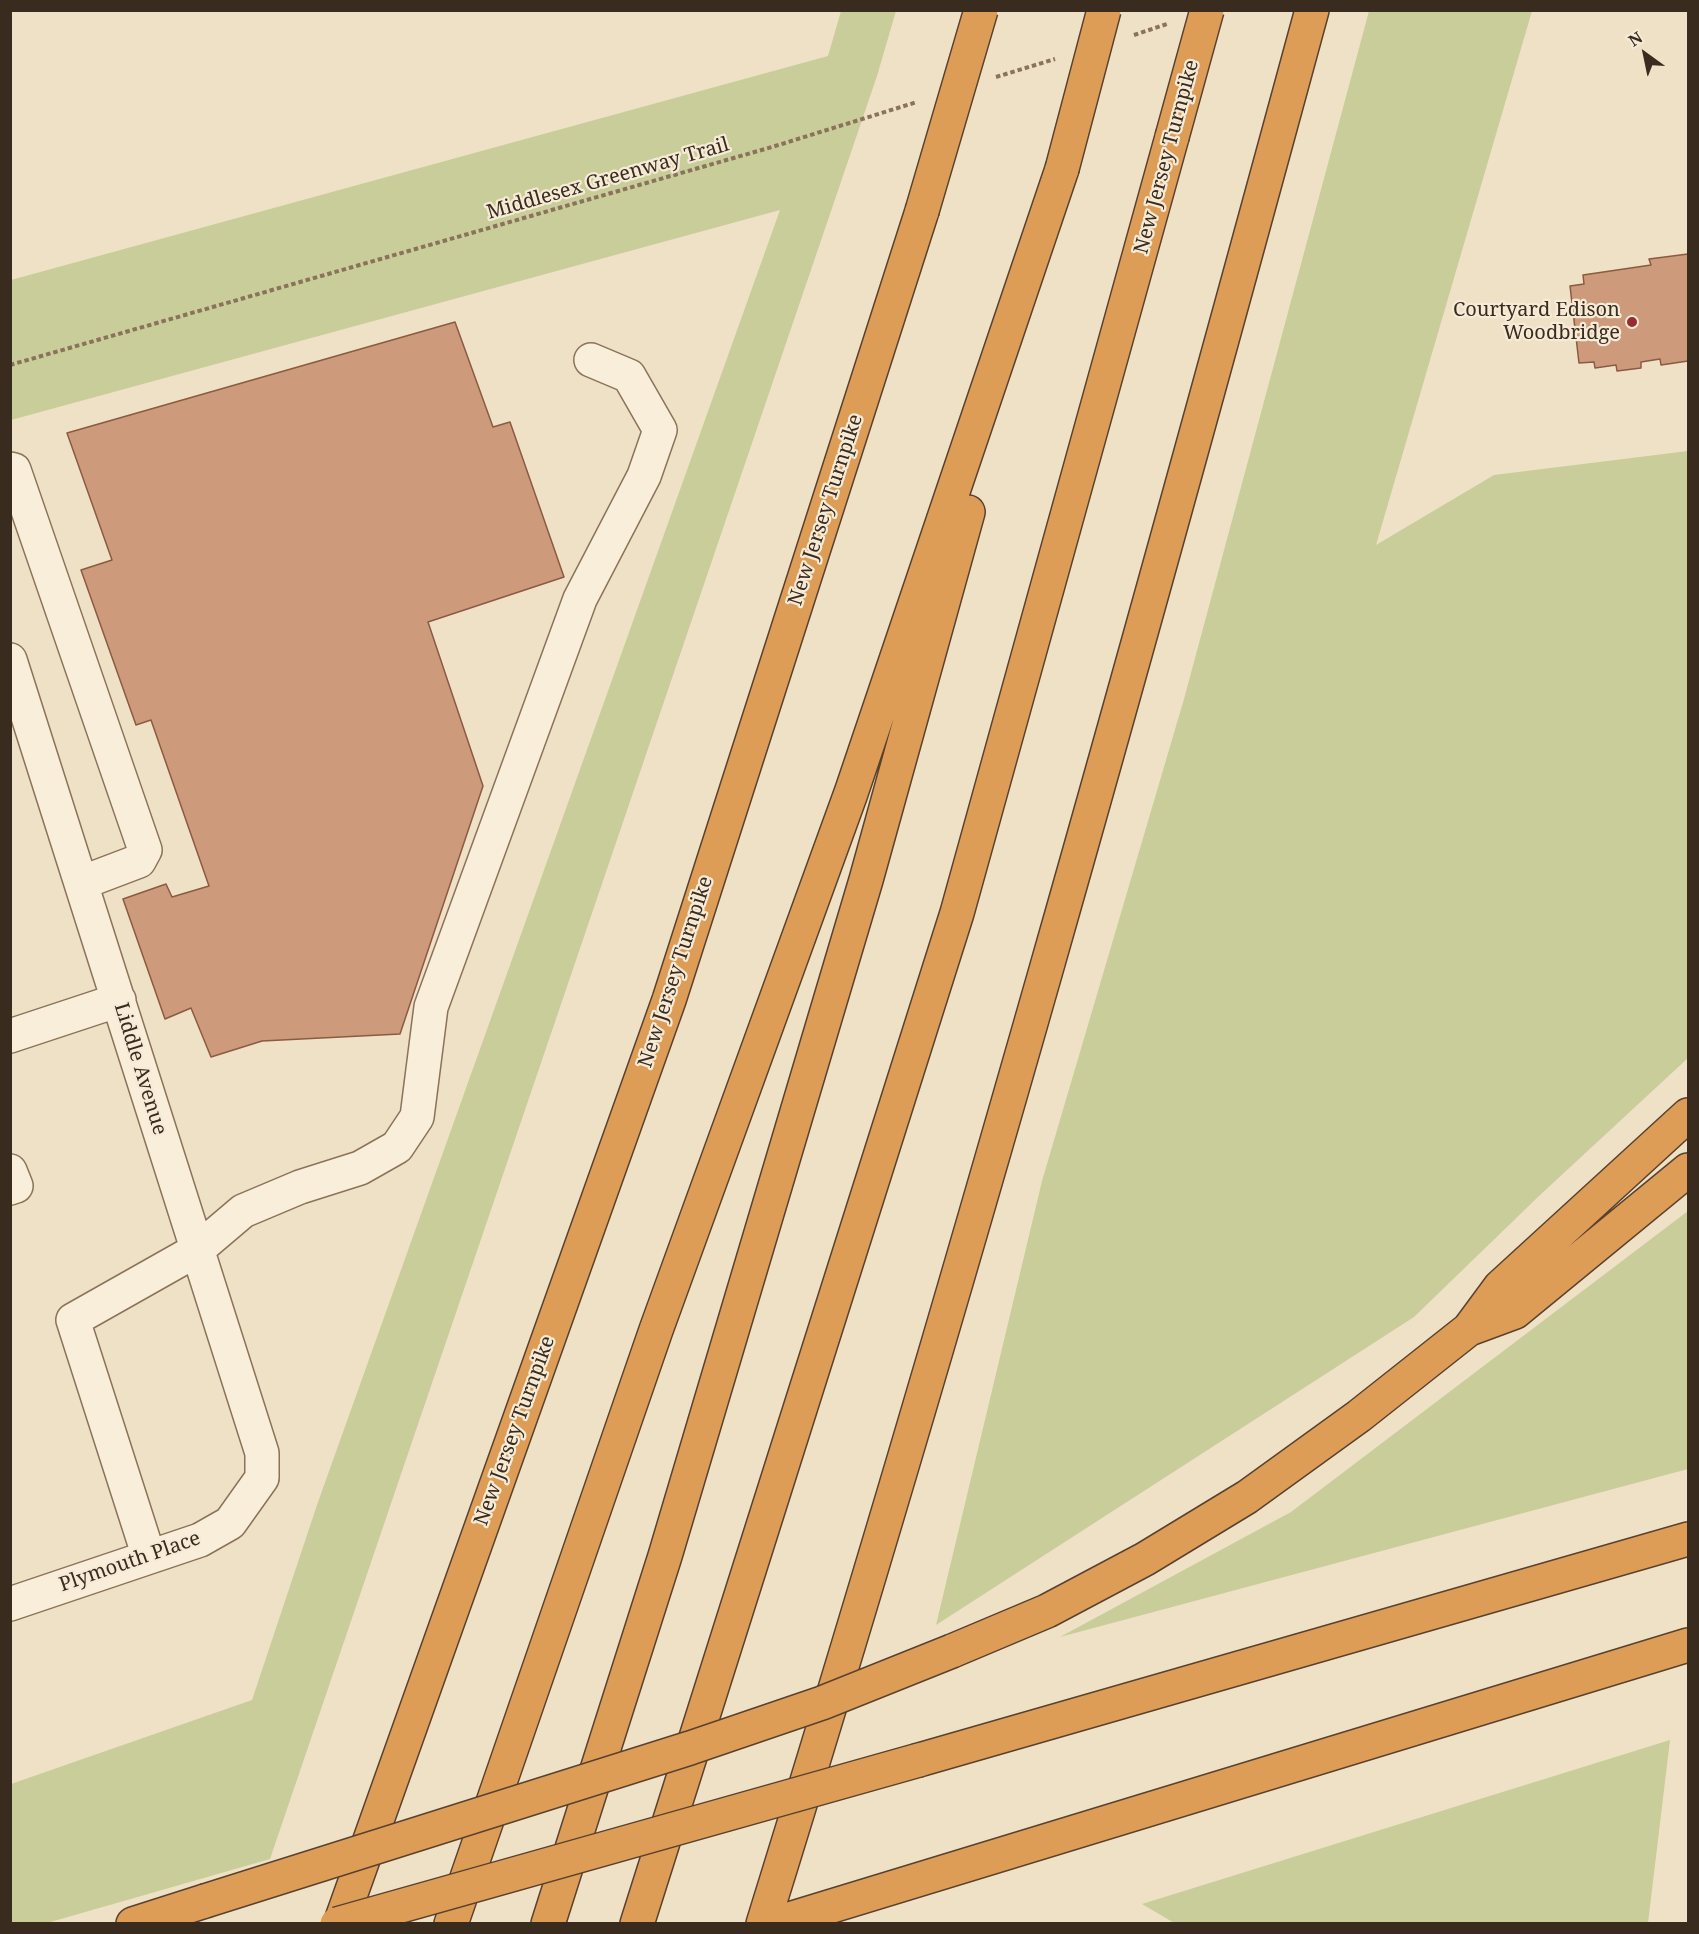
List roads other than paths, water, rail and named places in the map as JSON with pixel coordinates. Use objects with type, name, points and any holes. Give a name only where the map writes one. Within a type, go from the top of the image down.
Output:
[{"type":"highway","name":"New Jersey Turnpike","points":[[339,1923],[669,1000],[922,211],[981,10]]},
{"type":"highway","points":[[548,1923],[665,1556],[867,880],[1104,10]]},
{"type":"highway","name":"New Jersey Turnpike","points":[[636,1923],[957,913],[1207,10]]},
{"type":"highway","points":[[763,1923],[857,1621],[1053,945],[1312,10]]},
{"type":"highway","points":[[451,1923],[663,1308],[851,793],[1062,169]]},
{"type":"highway","points":[[133,1923],[690,1748],[822,1703],[1047,1611],[1145,1559],[1247,1497],[1359,1416],[1469,1329],[1500,1287],[1689,1115]]},
{"type":"highway","points":[[1469,1329],[1515,1312],[1689,1170]]},
{"type":"highway","points":[[339,1923],[919,1760],[1674,1543]]},
{"type":"highway","points":[[773,1923],[1689,1645]]},
{"type":"highway","points":[[1648,1656],[1689,1657]]},
{"type":"street","points":[[149,1557],[73,1320],[197,1250],[243,1211],[300,1187],[360,1168],[397,1147],[417,1117],[431,1007],[580,599],[644,476],[660,430],[629,376],[591,360]]},
{"type":"street","points":[[10,469],[14,470],[145,850],[139,861],[81,883]]},
{"type":"street","name":"Liddle Avenue","points":[[11,664],[262,1453],[262,1478]]},
{"type":"street","points":[[10,1036],[118,1000]]},
{"type":"street","points":[[10,1171],[16,1186],[10,1188]]},
{"type":"street","name":"Plymouth Place","points":[[10,1604],[200,1540],[230,1523],[262,1478]]},
{"type":"place","name":"Courtyard Edison Woodbridge","points":[[1632,322]]}]
